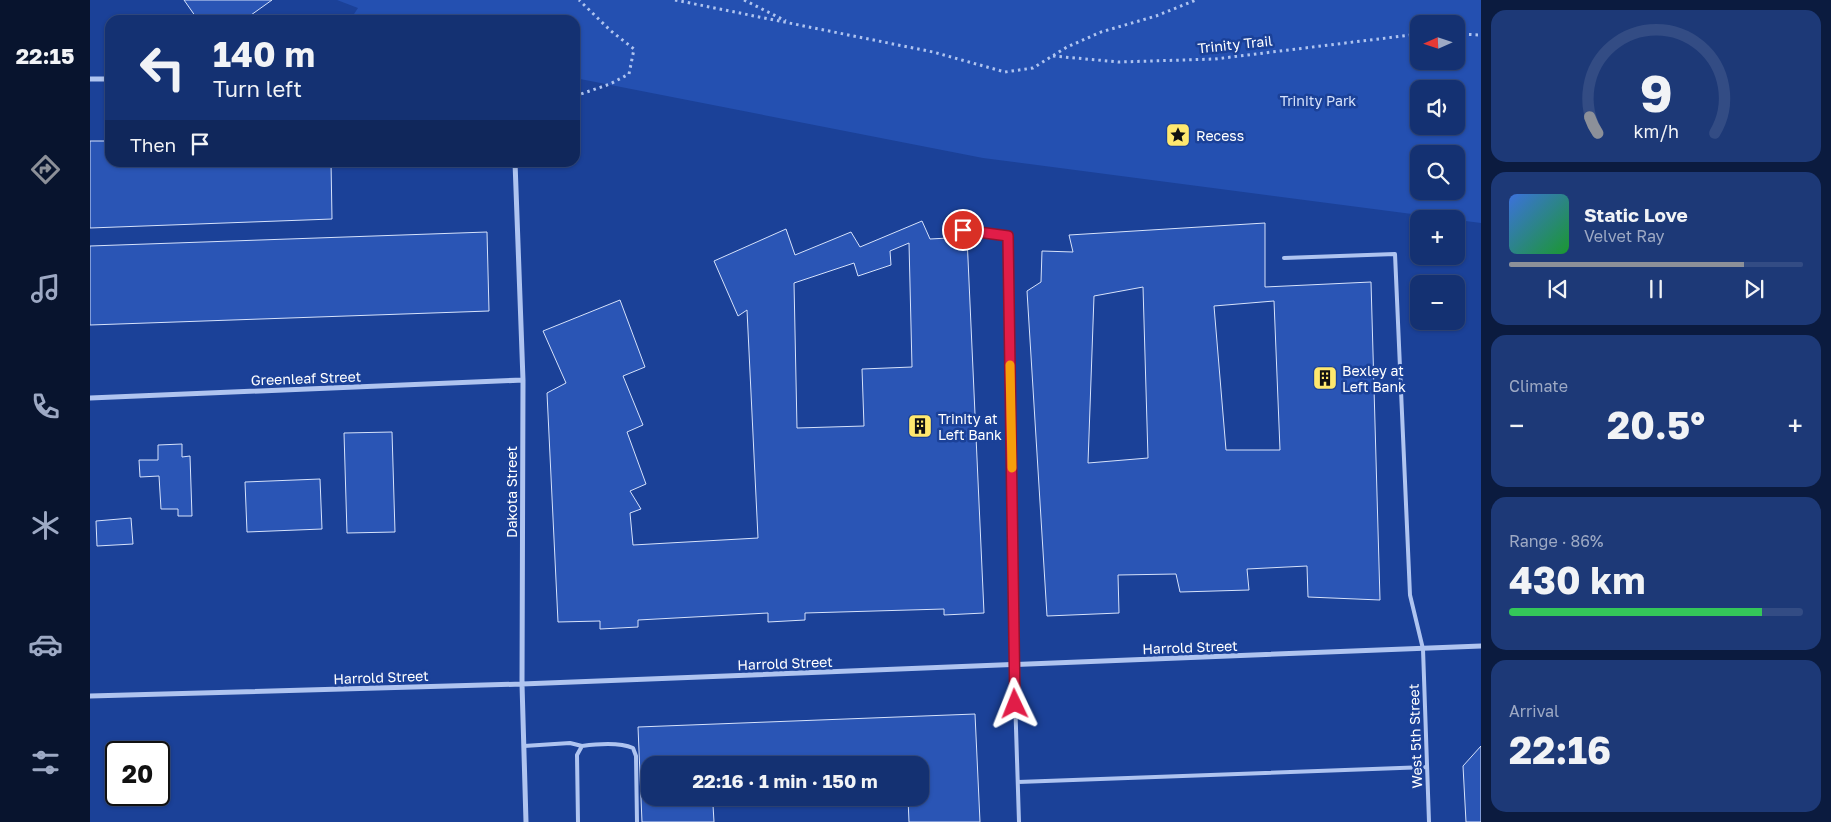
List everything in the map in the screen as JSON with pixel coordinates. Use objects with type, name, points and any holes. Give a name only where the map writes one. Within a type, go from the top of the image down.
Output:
[{"type":"street","points":[[90,80],[105,79]]},
{"type":"street","name":"Dakota Street","points":[[515,167],[523,380],[522,684],[526,822]]},
{"type":"street","name":"Greenleaf Street","points":[[90,398],[523,380]]},
{"type":"street","name":"Harrold Street","points":[[90,696],[522,684],[1481,646]]},
{"type":"lane","points":[[948,227],[1008,236],[1014,665],[1019,822]]},
{"type":"lane","name":"West 5th Street","points":[[1284,258],[1396,254],[1410,595],[1424,649],[1429,822]]},
{"type":"lane","points":[[524,746],[570,743],[582,746],[627,746],[633,748],[636,756],[637,822]]},
{"type":"lane","points":[[578,822],[577,755],[582,746]]},
{"type":"lane","points":[[1018,782],[1427,767]]},
{"type":"path","points":[[580,0],[611,31],[634,49],[629,74],[610,84],[580,94]]},
{"type":"path","points":[[675,0],[933,52],[1005,72],[1033,68],[1067,47],[1102,32],[1156,16],[1196,0]]},
{"type":"path","points":[[744,0],[789,22]]},
{"type":"path","name":"Trinity Trail","points":[[1052,56],[1119,62],[1215,59],[1410,35]]},
{"type":"path","points":[[1465,35],[1481,36]]},
{"type":"green space","name":"Trinity Park","points":[[337,0],[1481,0],[1481,223],[1465,221],[1465,210],[1410,210],[1410,214],[983,158],[580,79],[580,15],[353,15],[358,8]]},
{"type":"building","points":[[184,0],[272,0],[251,15],[194,15]]},
{"type":"building","points":[[90,141],[105,141],[105,167],[331,167],[332,219],[90,228]]},
{"type":"building","name":"Trinity at Left Bank","points":[[922,221],[930,239],[967,237],[984,613],[944,615],[944,609],[805,613],[805,620],[768,622],[768,613],[638,620],[638,627],[600,629],[600,621],[558,622],[547,393],[566,383],[543,331],[620,300],[645,367],[623,376],[643,425],[627,432],[646,484],[630,491],[641,509],[630,513],[633,545],[758,538],[747,310],[738,316],[714,261],[786,229],[795,255],[851,232],[860,247]],"holes":[[[909,243],[912,367],[862,369],[864,426],[797,428],[794,283],[854,263],[858,276],[891,265],[890,251]]]},
{"type":"building","name":"Bexley at Left Bank","points":[[1265,223],[1265,287],[1371,282],[1380,600],[1308,597],[1307,566],[1247,569],[1249,590],[1180,592],[1176,574],[1118,575],[1119,613],[1047,616],[1027,291],[1041,282],[1042,251],[1073,252],[1069,235]],"holes":[[[1143,287],[1148,458],[1088,463],[1094,296]],[[1274,301],[1280,450],[1226,450],[1214,306]]]},
{"type":"building","points":[[487,232],[489,311],[90,325],[90,246]]},
{"type":"building","points":[[392,432],[395,532],[347,533],[344,433]]},
{"type":"building","points":[[182,444],[182,457],[190,456],[192,516],[178,516],[178,509],[161,509],[159,476],[140,477],[139,460],[158,460],[158,445]]},
{"type":"building","points":[[320,479],[322,529],[247,532],[245,482]]},
{"type":"building","points":[[131,518],[133,544],[97,546],[96,521]]},
{"type":"building","points":[[975,714],[980,822],[909,822],[908,806],[929,806],[929,756],[641,756],[641,798],[638,727]]},
{"type":"building","points":[[1481,746],[1481,822],[1466,822],[1463,766]]},
{"type":"building","points":[[641,806],[713,806],[714,822],[642,822]]},
{"type":"slow traffic","points":[[1010,365],[1012,468]]},
{"type":"place","name":"Recess","points":[[1178,135]]},
{"type":"place","name":"Bexley at Left Bank","points":[[1325,378]]},
{"type":"place","name":"Trinity at Left Bank","points":[[920,426]]},
{"type":"route","points":[[963,230],[1008,236],[1015,704]]}]
